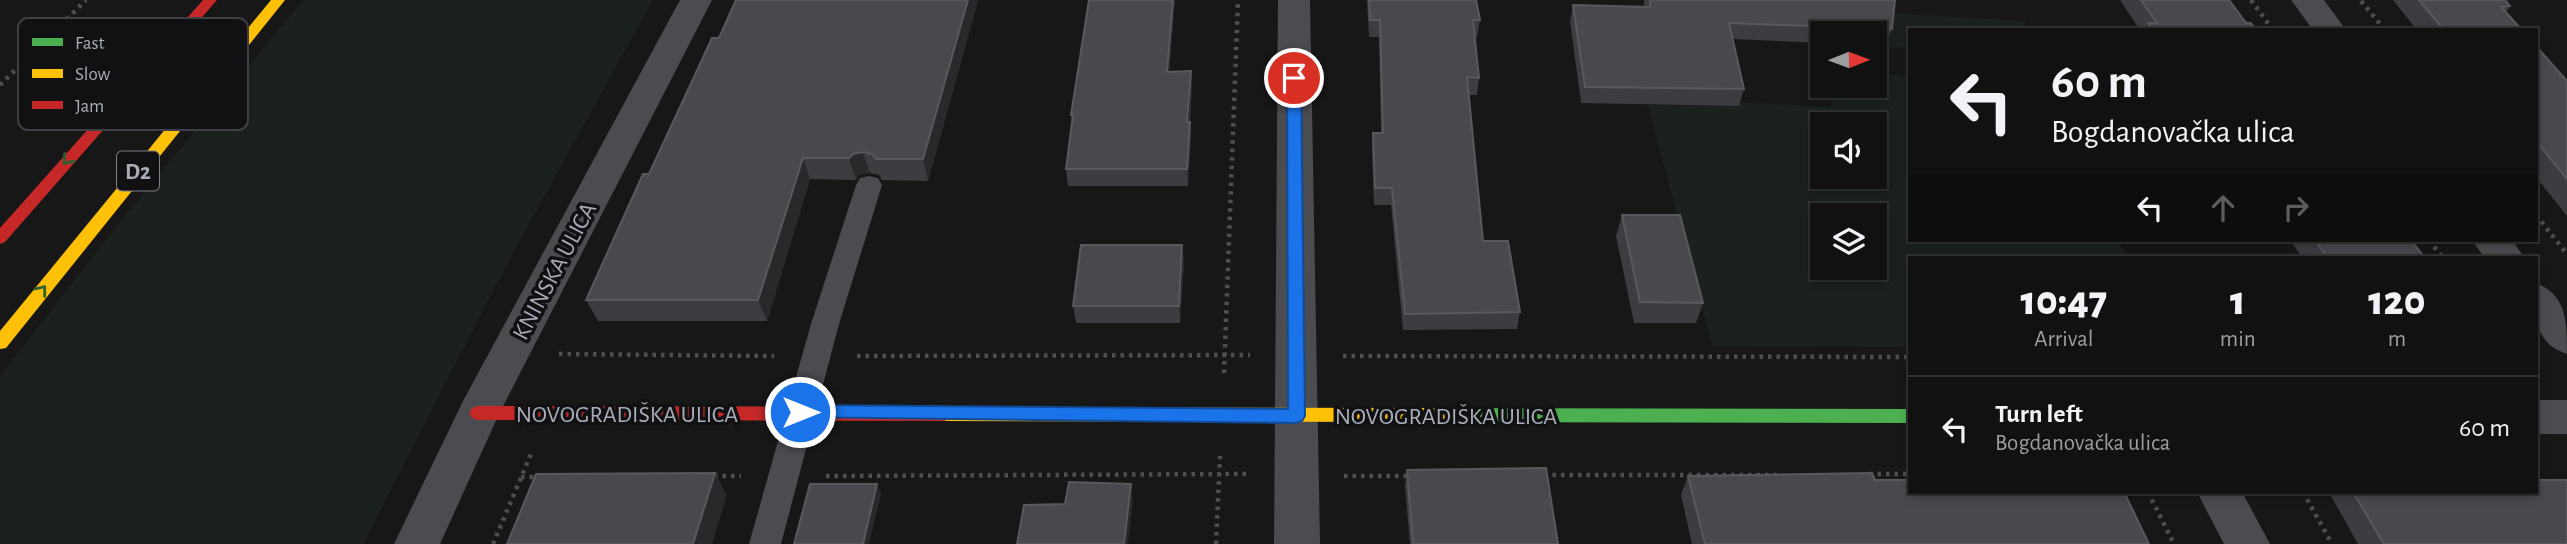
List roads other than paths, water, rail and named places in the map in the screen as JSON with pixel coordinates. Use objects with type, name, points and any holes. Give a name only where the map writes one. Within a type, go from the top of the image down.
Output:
[{"type":"main road","name":"D2","points":[[194,18],[210,0]]},
{"type":"main road","name":"D2","points":[[248,37],[278,0]]},
{"type":"main road","name":"D2","points":[[0,238],[95,130]]},
{"type":"main road","name":"D2","points":[[0,344],[173,130]]},
{"type":"main road","name":"NOVOGRADIŠKA ULICA","points":[[478,413],[1908,416]]},
{"type":"street","name":"KNINSKA ULICA","points":[[417,544],[478,413],[696,0]]},
{"type":"street","points":[[1294,0],[1297,544]]},
{"type":"street","points":[[2307,0],[2328,28]]},
{"type":"street","points":[[2493,242],[2504,256]]},
{"type":"street","points":[[2538,301],[2567,338]]},
{"type":"street","points":[[2538,417],[2567,417]]},
{"type":"street","points":[[2220,494],[2247,544]]},
{"type":"lane","points":[[765,544],[800,412],[869,184]]}]
